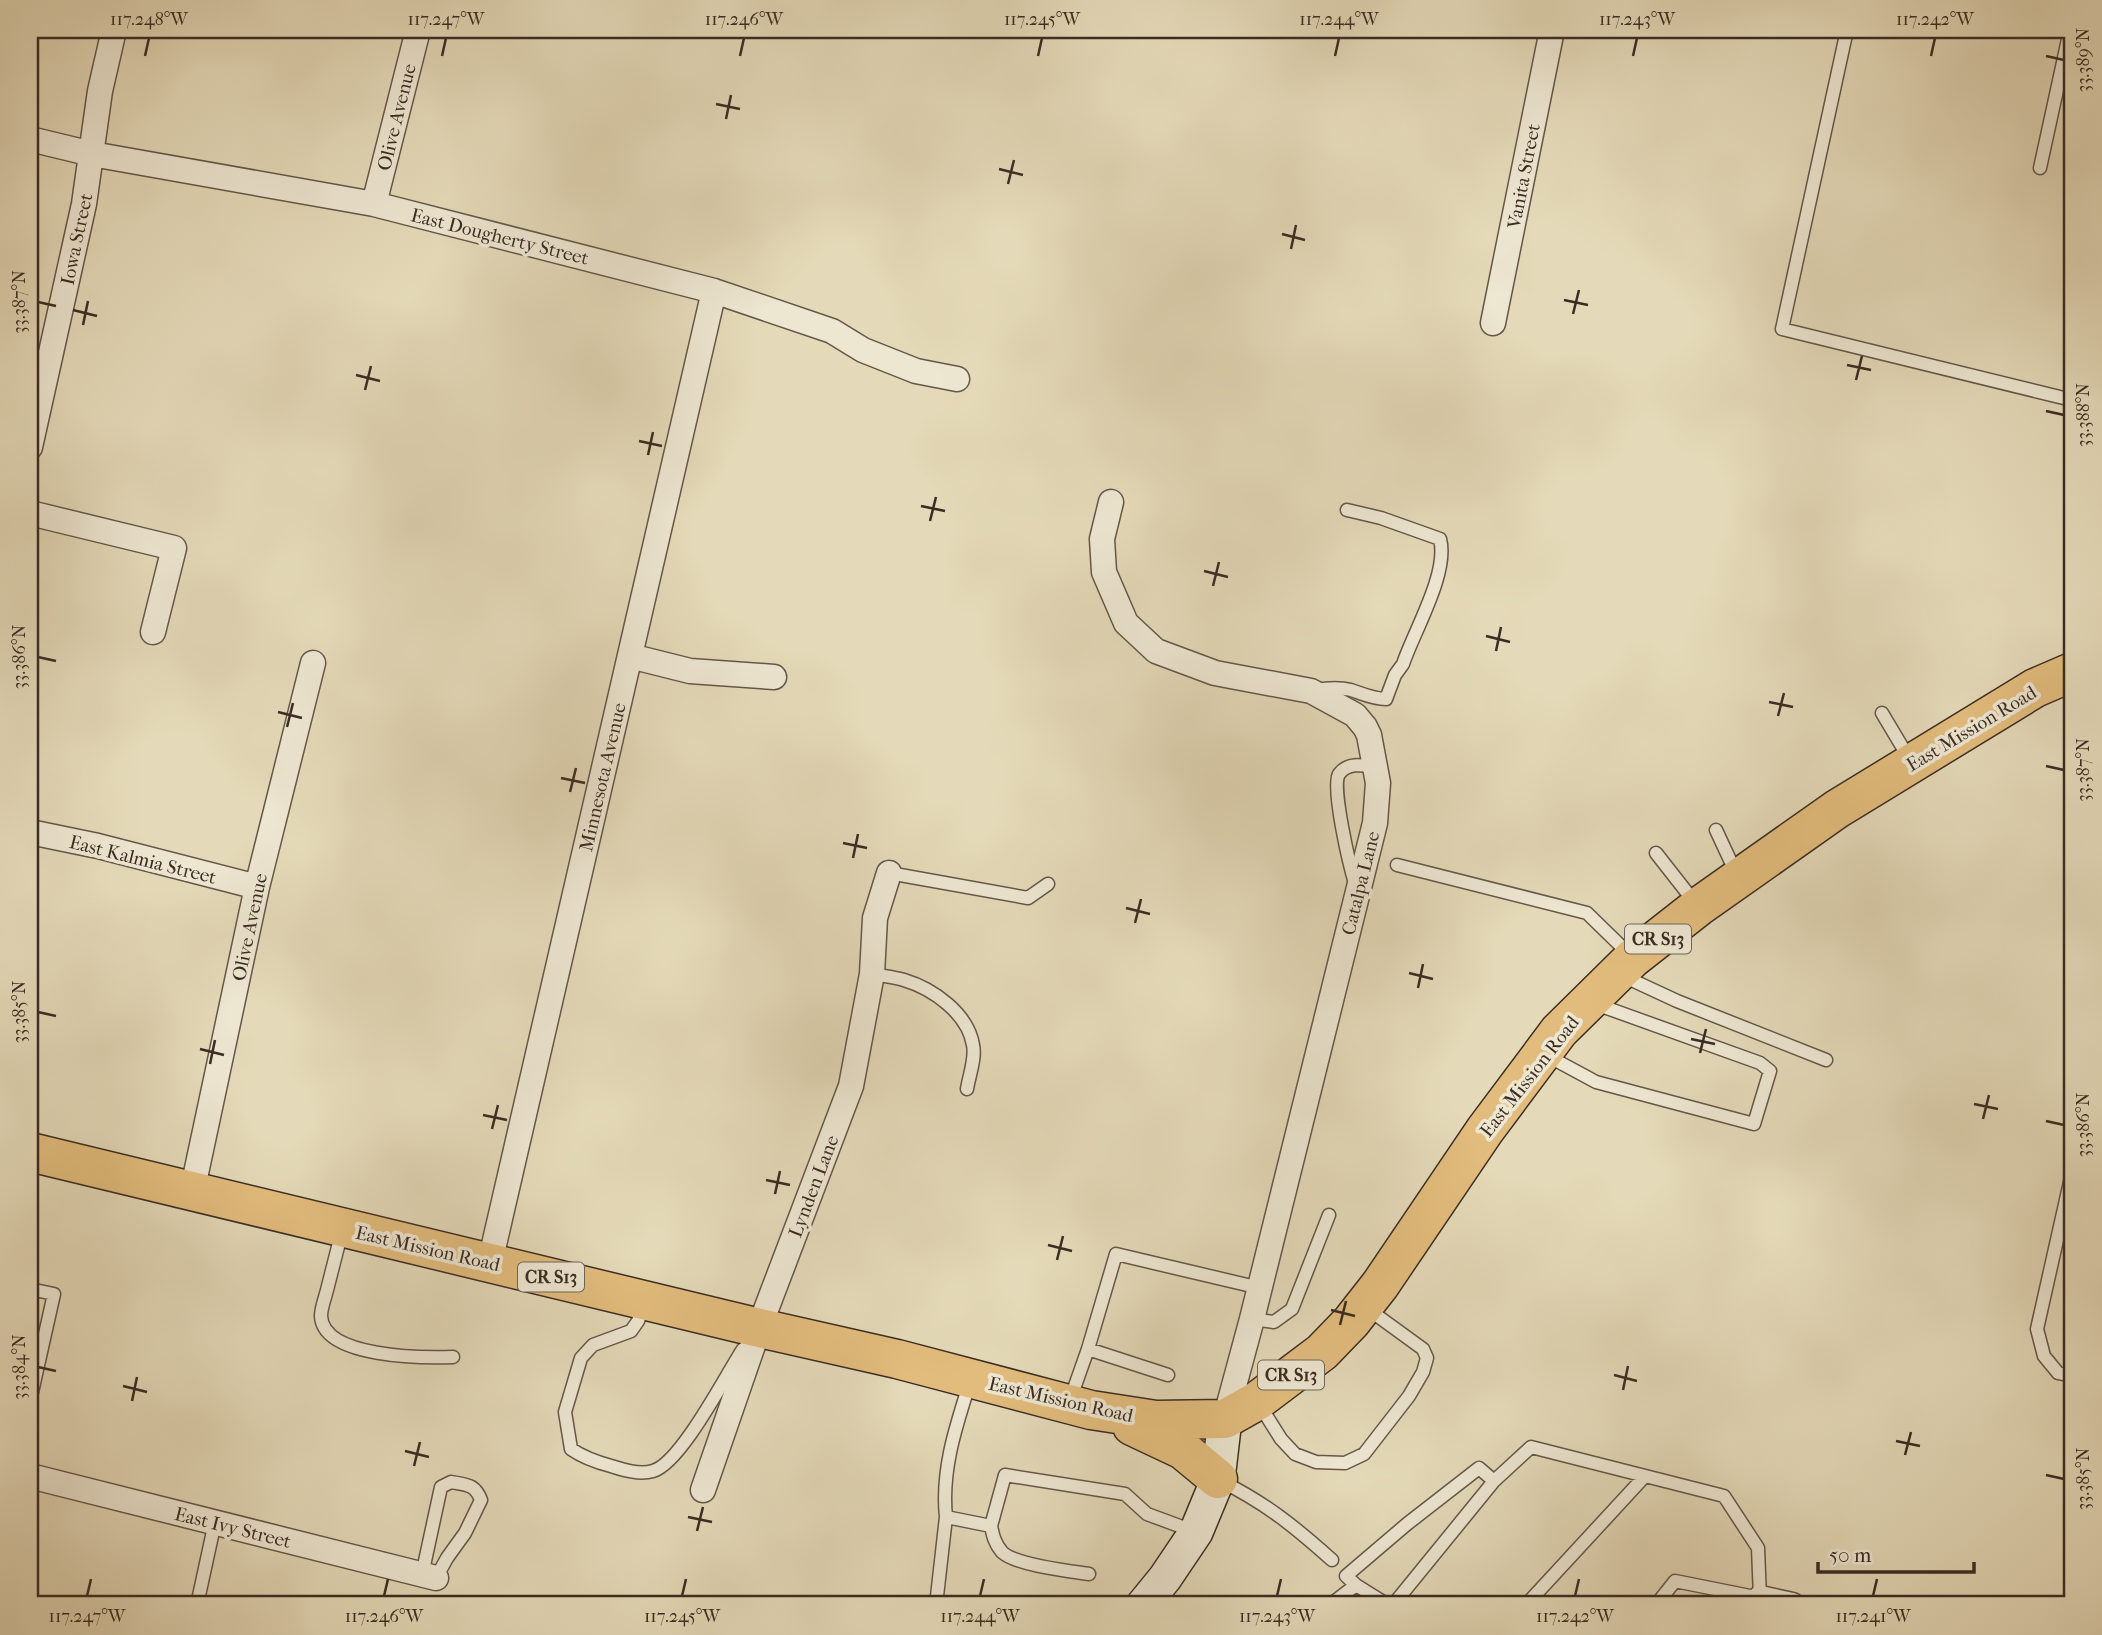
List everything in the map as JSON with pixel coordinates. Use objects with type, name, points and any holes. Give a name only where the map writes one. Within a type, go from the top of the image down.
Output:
[{"type":"main road","name":"East Mission Road","points":[[30,1174],[192,1192],[897,1359],[1080,1407],[1156,1420],[1241,1410],[1322,1352],[1364,1306],[1485,1130],[1559,1031],[1625,966],[1698,907],[1837,809],[2035,688],[2072,672]]},
{"type":"main road","points":[[1080,1407],[1147,1432],[1183,1450],[1218,1479]]},
{"type":"street","name":"Iowa Street","points":[[30,447],[84,204],[100,91],[114,30]]},
{"type":"street","name":"Olive Avenue","points":[[374,204],[418,30]]},
{"type":"street","name":"Vanita Street","points":[[1493,323],[1552,30]]},
{"type":"street","name":"East Dougherty Street","points":[[30,139],[92,154],[374,204],[714,291],[832,331],[863,349],[916,371],[957,379]]},
{"type":"street","name":"Minnesota Avenue","points":[[489,1262],[714,291]]},
{"type":"street","name":"Catalpa Lane","points":[[1111,502],[1102,539],[1104,572],[1126,623],[1156,651],[1214,673],[1311,691],[1355,715],[1368,735],[1378,783],[1375,823],[1252,1319],[1241,1410]]},
{"type":"street","points":[[30,513],[174,548],[153,632]]},
{"type":"street","points":[[630,656],[690,671],[774,677]]},
{"type":"street","name":"Olive Avenue","points":[[192,1192],[257,887],[313,663]]},
{"type":"street","name":"East Kalmia Street","points":[[30,832],[98,846],[257,887]]},
{"type":"street","name":"Lynden Lane","points":[[703,1490],[755,1327],[851,1086],[872,974],[875,918],[889,873]]},
{"type":"street","points":[[1143,1605],[1196,1532],[1218,1479],[1241,1410]]},
{"type":"street","name":"East Ivy Street","points":[[30,1476],[429,1576]]},
{"type":"street","points":[[1760,1598],[1792,1605]]},
{"type":"lane","points":[[1847,30],[1782,329],[2072,400]]},
{"type":"lane","points":[[2040,168],[2070,30]]},
{"type":"lane","points":[[1311,691],[1341,688],[1376,699],[1386,699],[1436,584],[1443,548],[1440,539],[1381,518],[1347,510]]},
{"type":"lane","points":[[1882,713],[1912,763]]},
{"type":"lane","points":[[1358,891],[1338,801],[1337,779],[1349,766],[1375,767]]},
{"type":"lane","points":[[1716,830],[1739,878]]},
{"type":"lane","points":[[1656,853],[1698,907]]},
{"type":"lane","points":[[1397,865],[1587,913],[1625,966],[1677,1000],[1826,1060]]},
{"type":"lane","points":[[889,873],[1028,898],[1048,884]]},
{"type":"lane","points":[[872,974],[905,980],[929,992],[953,1009],[965,1024],[974,1047],[967,1089]]},
{"type":"lane","points":[[1543,1053],[1596,1082],[1754,1124],[1770,1071],[1760,1063],[1590,1002]]},
{"type":"lane","points":[[2072,1173],[2037,1329],[2044,1356],[2058,1373],[2072,1376]]},
{"type":"lane","points":[[1252,1319],[1274,1322],[1292,1309],[1329,1215]]},
{"type":"lane","points":[[343,1228],[321,1313],[326,1330],[339,1341],[379,1353],[453,1357]]},
{"type":"lane","points":[[1080,1407],[1088,1349],[1116,1254],[1260,1288]]},
{"type":"lane","points":[[30,1289],[54,1294],[30,1401]]},
{"type":"lane","points":[[645,1300],[638,1321],[631,1331],[593,1345],[581,1357],[565,1412],[571,1449],[584,1459],[630,1472],[654,1471],[672,1459],[695,1428],[755,1327]]},
{"type":"lane","points":[[1241,1410],[1281,1439],[1296,1454],[1315,1462],[1345,1463],[1364,1454],[1409,1396],[1423,1372],[1427,1357],[1423,1349],[1364,1306]]},
{"type":"lane","points":[[1088,1349],[1168,1375]]},
{"type":"lane","points":[[936,1605],[946,1517],[944,1495],[950,1445],[971,1378]]},
{"type":"lane","points":[[1394,1605],[1494,1481],[1531,1447],[1724,1496],[1759,1548],[1760,1598],[1675,1581],[1656,1605]]},
{"type":"lane","points":[[1388,1605],[1346,1576],[1406,1524],[1479,1468],[1494,1481]]},
{"type":"lane","points":[[1089,1574],[1034,1565],[1003,1554],[993,1539],[991,1526],[1005,1475],[1125,1494],[1147,1514],[1196,1532]]},
{"type":"lane","points":[[1526,1605],[1645,1476]]},
{"type":"lane","points":[[1218,1479],[1254,1497],[1332,1560]]},
{"type":"lane","points":[[451,1482],[471,1486],[477,1490],[481,1500],[465,1533],[447,1558],[429,1576],[441,1487],[451,1482]]},
{"type":"lane","points":[[946,1517],[991,1526]]},
{"type":"lane","points":[[197,1605],[215,1522]]},
{"type":"lane","points":[[1330,1605],[1356,1585]]}]
